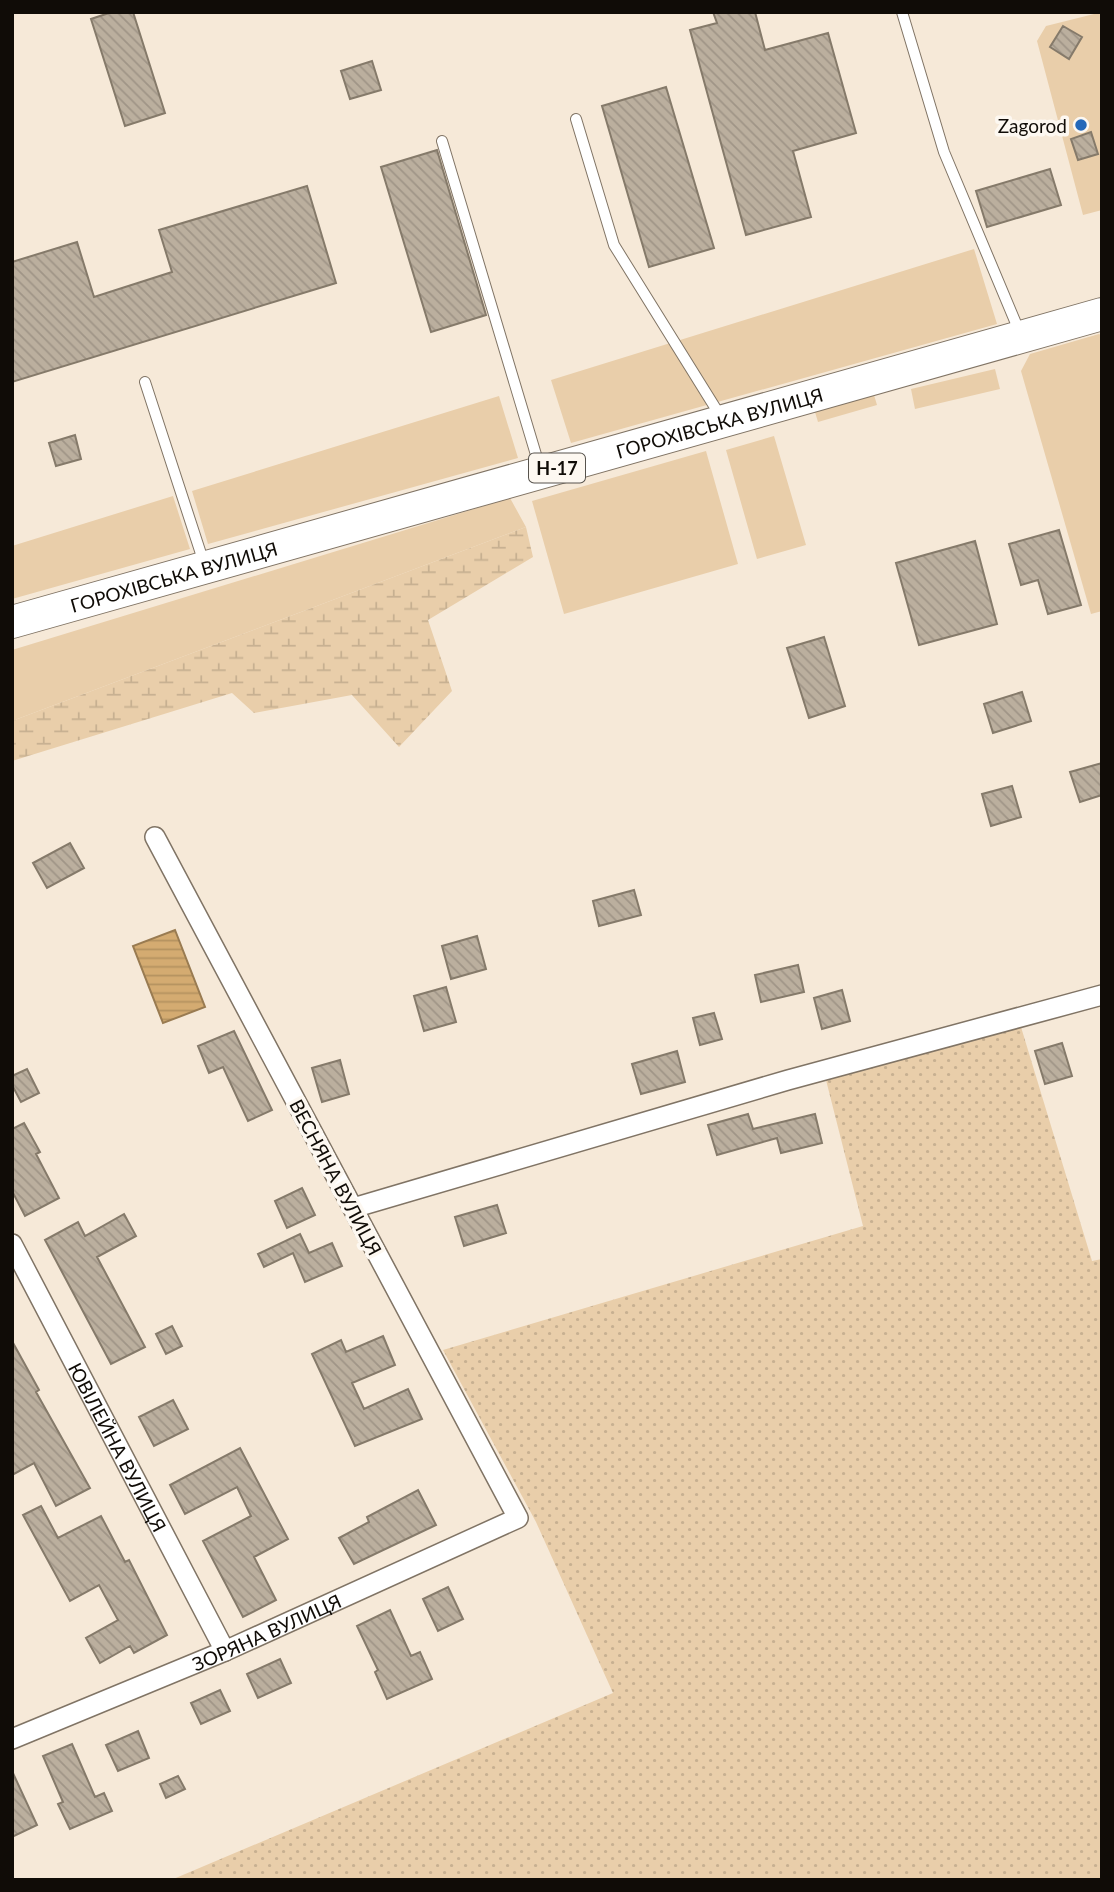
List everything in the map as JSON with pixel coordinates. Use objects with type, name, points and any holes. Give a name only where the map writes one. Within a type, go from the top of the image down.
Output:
[{"type":"main road","name":"ГОРОХІВСЬКА ВУЛИЦЯ","points":[[12,622],[1102,314]]},
{"type":"street","name":"ВЕСНЯНА ВУЛИЦЯ","points":[[155,836],[518,1518]]},
{"type":"street","points":[[353,1208],[788,1080],[1102,995]]},
{"type":"street","name":"ЮВІЛЕЙНА ВУЛИЦЯ","points":[[12,1244],[225,1651]]},
{"type":"street","name":"ЗОРЯНА ВУЛИЦЯ","points":[[12,1739],[225,1651],[518,1518]]},
{"type":"lane","points":[[902,12],[944,152],[1021,337]]},
{"type":"lane","points":[[576,119],[614,245],[724,421]]},
{"type":"lane","points":[[442,141],[541,472]]},
{"type":"lane","points":[[145,383],[205,567]]},
{"type":"green space","name":"Zagorod","points":[[1102,12],[1102,210],[1083,215],[1037,41],[1046,26]]},
{"type":"green space","points":[[974,249],[997,324],[571,443],[551,380]]},
{"type":"green space","points":[[1099,334],[1102,336],[1102,611],[1091,614],[1021,371],[1030,354]]},
{"type":"green space","points":[[995,369],[1000,389],[915,409],[911,389]]},
{"type":"green space","points":[[874,395],[877,405],[818,422],[815,412]]},
{"type":"green space","points":[[499,396],[518,458],[208,544],[192,491]]},
{"type":"green space","points":[[774,436],[806,545],[757,559],[726,450]]},
{"type":"green space","points":[[706,451],[738,564],[564,614],[532,501]]},
{"type":"green space","points":[[173,496],[190,549],[12,599],[12,546]]},
{"type":"green space","points":[[510,498],[526,527],[12,721],[12,650]]},
{"type":"green space","points":[[526,527],[533,557],[428,620],[452,691],[399,747],[352,695],[254,713],[232,693],[12,761],[12,721]]},
{"type":"green space","points":[[1021,1027],[1092,1261],[1102,1259],[1102,1880],[171,1880],[613,1693],[536,1522],[443,1350],[863,1226],[826,1080]]},
{"type":"shaded area","points":[[175,930],[205,1007],[163,1023],[133,946]]},
{"type":"building","points":[[112,12],[133,12],[165,113],[125,126],[91,19]]},
{"type":"building","points":[[713,12],[755,12],[765,50],[828,33],[856,133],[793,151],[811,217],[746,235],[690,30],[717,23]]},
{"type":"building","points":[[1063,26],[1082,37],[1069,59],[1050,47]]},
{"type":"building","points":[[372,61],[381,90],[350,99],[341,71]]},
{"type":"building","points":[[666,87],[714,248],[649,267],[602,106]]},
{"type":"building","points":[[1091,132],[1098,154],[1078,160],[1071,139]]},
{"type":"building","points":[[437,150],[486,315],[431,332],[381,167]]},
{"type":"building","points":[[1050,169],[1061,205],[987,227],[976,191]]},
{"type":"building","points":[[307,186],[336,283],[12,382],[12,262],[77,242],[94,297],[172,272],[159,230]]},
{"type":"building","points":[[75,435],[81,459],[56,466],[49,443]]},
{"type":"building","points":[[1059,530],[1081,605],[1048,614],[1038,580],[1021,585],[1009,544]]},
{"type":"building","points":[[975,541],[997,624],[919,645],[896,563]]},
{"type":"building","points":[[824,637],[845,706],[809,718],[787,648]]},
{"type":"building","points":[[1022,692],[1031,721],[993,733],[984,704]]},
{"type":"building","points":[[1102,763],[1102,795],[1080,802],[1070,772]]},
{"type":"building","points":[[1012,786],[1021,817],[991,826],[982,794]]},
{"type":"building","points":[[70,843],[84,868],[47,888],[33,863]]},
{"type":"building","points":[[634,890],[641,915],[599,926],[593,901]]},
{"type":"building","points":[[477,936],[486,969],[451,979],[442,946]]},
{"type":"building","points":[[798,965],[804,992],[761,1002],[755,975]]},
{"type":"building","points":[[446,987],[456,1022],[424,1031],[414,996]]},
{"type":"building","points":[[842,990],[850,1021],[822,1029],[814,998]]},
{"type":"building","points":[[714,1013],[722,1039],[700,1045],[693,1018]]},
{"type":"building","points":[[234,1031],[272,1110],[248,1121],[223,1067],[209,1073],[198,1046]]},
{"type":"building","points":[[1062,1043],[1072,1076],[1045,1084],[1035,1051]]},
{"type":"building","points":[[677,1051],[685,1082],[641,1094],[632,1064]]},
{"type":"building","points":[[340,1060],[349,1094],[322,1102],[312,1068]]},
{"type":"building","points":[[27,1069],[39,1093],[21,1102],[12,1085],[12,1076]]},
{"type":"building","points":[[748,1114],[753,1129],[815,1114],[822,1143],[781,1153],[777,1138],[717,1155],[708,1125]]},
{"type":"building","points":[[24,1123],[40,1152],[36,1154],[59,1198],[25,1216],[12,1191],[12,1129]]},
{"type":"building","points":[[302,1188],[315,1215],[287,1228],[275,1201]]},
{"type":"building","points":[[497,1205],[506,1233],[464,1246],[455,1217]]},
{"type":"building","points":[[124,1214],[136,1236],[97,1257],[145,1347],[111,1364],[45,1240],[78,1222],[85,1236]]},
{"type":"building","points":[[300,1234],[309,1253],[332,1243],[342,1266],[305,1282],[293,1253],[264,1267],[258,1254]]},
{"type":"building","points":[[172,1326],[182,1346],[166,1354],[156,1334]]},
{"type":"building","points":[[383,1336],[395,1365],[352,1383],[364,1409],[408,1389],[422,1419],[355,1446],[312,1354],[341,1340],[346,1352]]},
{"type":"building","points":[[12,1341],[39,1390],[36,1392],[90,1488],[56,1506],[34,1463],[12,1475]]},
{"type":"building","points":[[173,1400],[188,1429],[154,1446],[139,1417]]},
{"type":"building","points":[[240,1448],[288,1539],[254,1557],[276,1600],[243,1617],[203,1541],[251,1516],[237,1487],[185,1514],[170,1485]]},
{"type":"building","points":[[418,1490],[436,1525],[354,1564],[339,1538],[369,1522],[367,1517]]},
{"type":"building","points":[[41,1506],[58,1538],[101,1516],[125,1562],[129,1560],[167,1635],[134,1653],[130,1646],[100,1663],[86,1638],[118,1620],[99,1585],[70,1601],[23,1515]]},
{"type":"building","points":[[448,1587],[463,1619],[438,1631],[423,1599]]},
{"type":"building","points":[[390,1610],[411,1656],[420,1652],[432,1679],[387,1699],[375,1672],[378,1670],[357,1626]]},
{"type":"building","points":[[280,1659],[291,1683],[258,1698],[247,1674]]},
{"type":"building","points":[[220,1690],[230,1711],[201,1724],[191,1703]]},
{"type":"building","points":[[138,1731],[149,1758],[118,1771],[106,1745]]},
{"type":"building","points":[[72,1744],[95,1797],[104,1793],[112,1811],[70,1829],[58,1804],[63,1802],[43,1756]]},
{"type":"building","points":[[12,1771],[37,1825],[12,1837]]},
{"type":"building","points":[[178,1776],[185,1789],[166,1798],[160,1784]]},
{"type":"place","name":"Zagorod","points":[[1081,125]]}]
